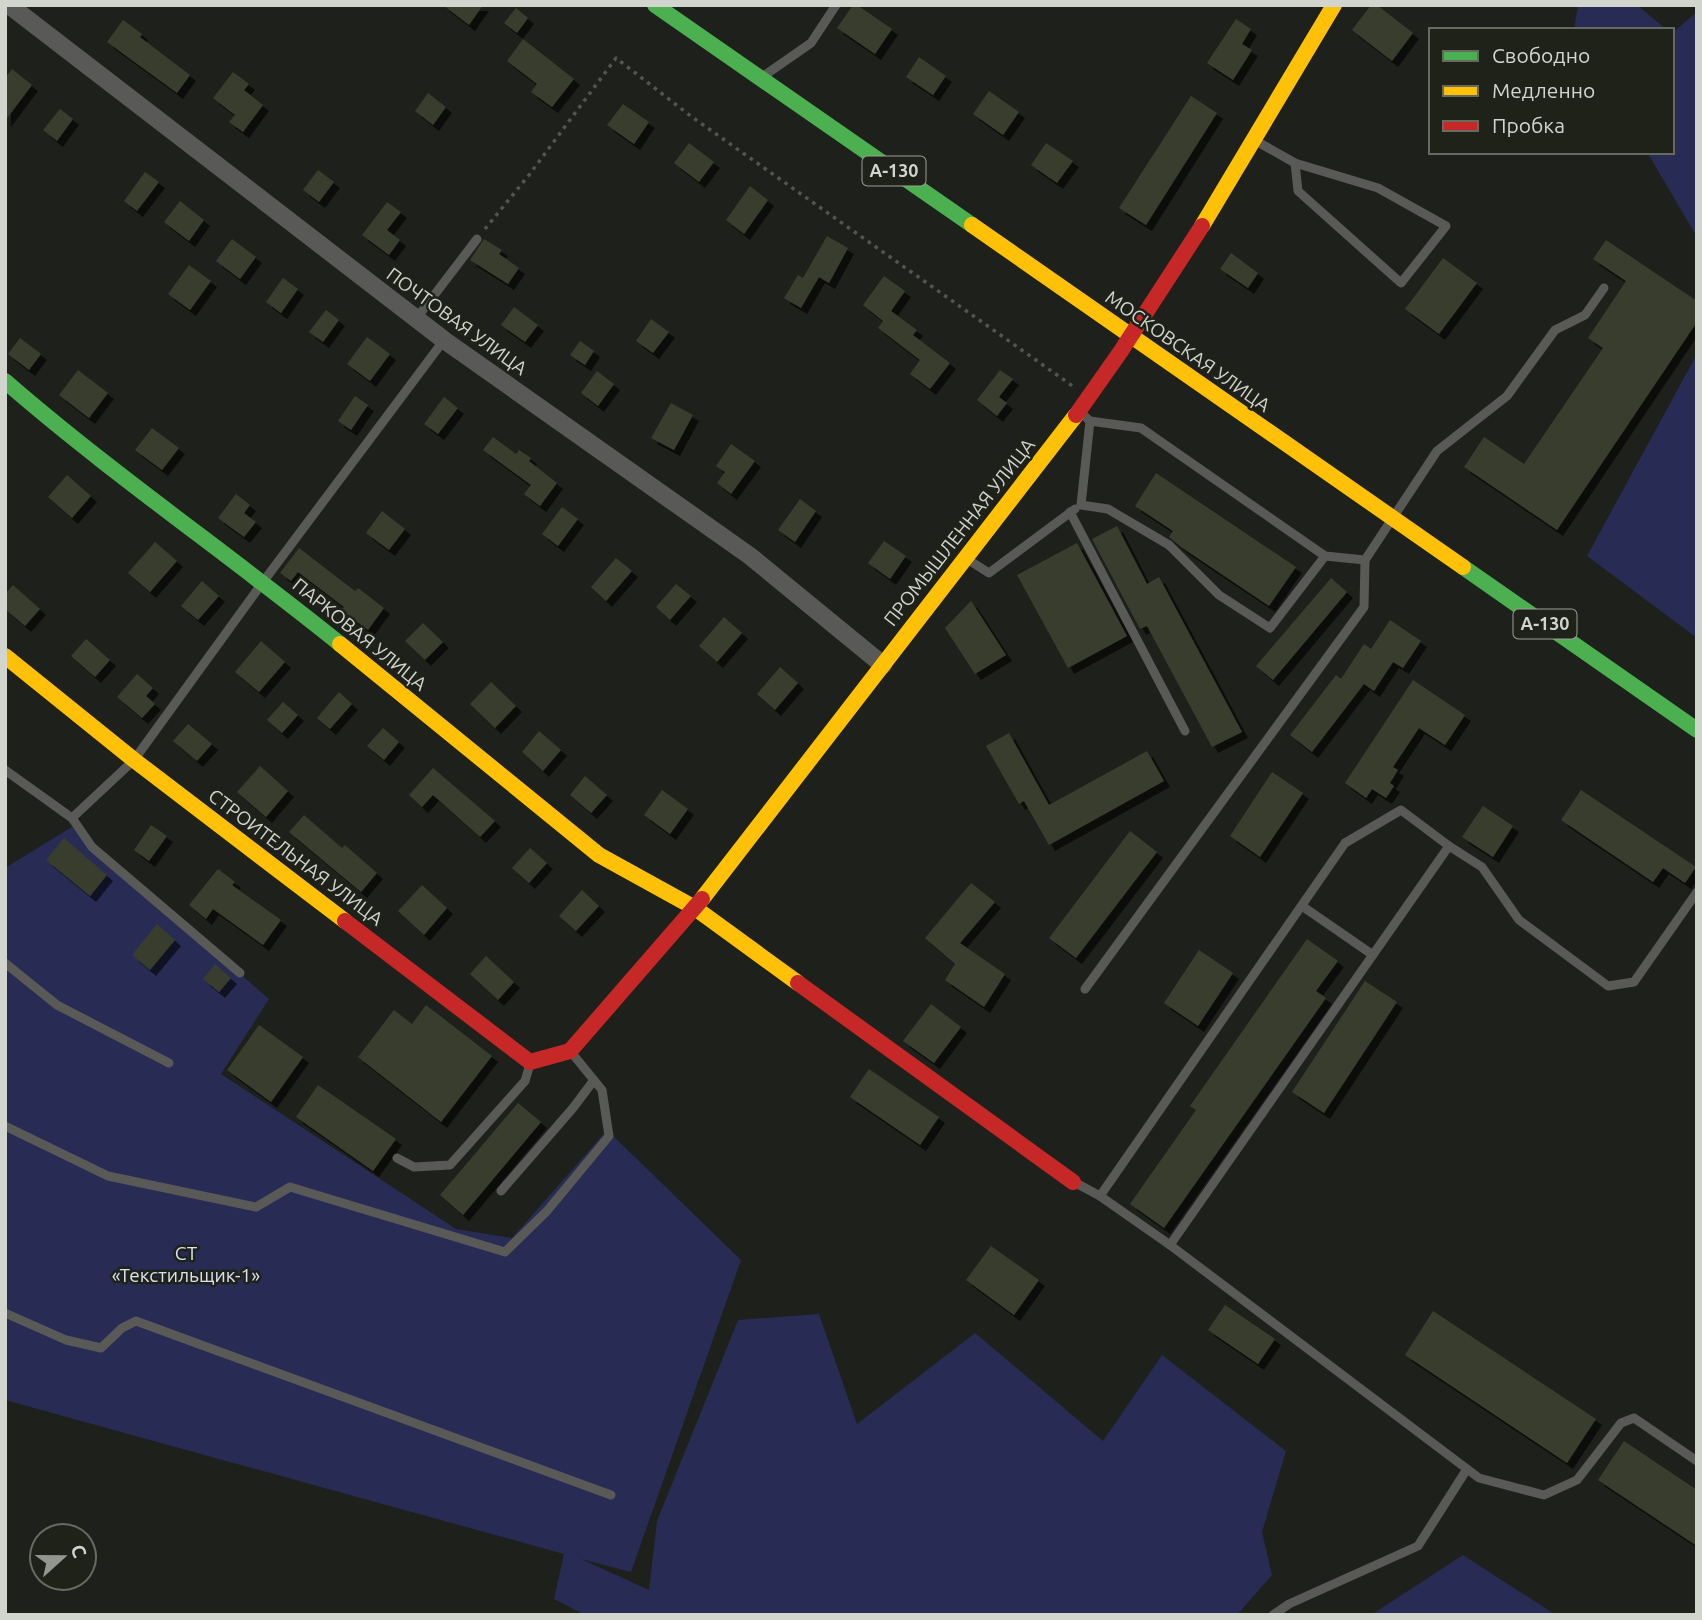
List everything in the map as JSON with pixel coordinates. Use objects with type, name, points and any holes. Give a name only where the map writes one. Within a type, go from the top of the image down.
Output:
[{"type":"main road","name":"МОСКОВСКАЯ УЛИЦА","points":[[655,5],[1697,730]]},
{"type":"main road","name":"ПРОМЫШЛЕННАЯ УЛИЦА","points":[[570,1051],[695,908],[965,558],[1086,410],[1254,141],[1334,5]]},
{"type":"main road","name":"ПАРКОВАЯ УЛИЦА","points":[[5,381],[50,420],[263,582],[599,855],[695,908],[1073,1181]]},
{"type":"main road","name":"СТРОИТЕЛЬНАЯ УЛИЦА","points":[[5,656],[134,760],[530,1062]]},
{"type":"main road","points":[[530,1062],[570,1051]]},
{"type":"street","name":"ПОЧТОВАЯ УЛИЦА","points":[[9,5],[444,340],[750,556],[883,665]]},
{"type":"lane","points":[[761,78],[811,43],[836,5]]},
{"type":"lane","points":[[1254,141],[1295,163],[1378,188],[1446,226],[1401,283],[1298,191],[1295,163]]},
{"type":"lane","points":[[416,319],[477,239]]},
{"type":"lane","points":[[1085,989],[1364,607],[1365,560],[1437,451],[1507,396],[1555,330],[1585,315],[1604,288]]},
{"type":"lane","points":[[72,818],[134,760],[444,340]]},
{"type":"lane","points":[[1081,505],[1086,410],[1141,428],[1325,556],[1365,560]]},
{"type":"lane","points":[[965,558],[989,573],[1081,505],[1108,509],[1170,545],[1219,595],[1269,628],[1325,556]]},
{"type":"lane","points":[[1070,512],[1185,731]]},
{"type":"lane","points":[[5,770],[72,818],[92,847],[240,973]]},
{"type":"lane","points":[[1100,1196],[1345,843],[1401,810],[1482,867],[1519,920],[1608,986],[1634,982],[1697,892]]},
{"type":"lane","points":[[1170,1245],[1449,846]]},
{"type":"lane","points":[[1302,906],[1373,955]]},
{"type":"lane","points":[[5,963],[57,1005],[169,1063]]},
{"type":"lane","points":[[5,1126],[108,1176],[256,1207],[290,1186],[505,1252],[547,1211],[609,1136],[602,1090],[570,1051]]},
{"type":"lane","points":[[397,1158],[414,1167],[450,1165],[525,1081],[530,1062]]},
{"type":"lane","points":[[501,1191],[594,1080]]},
{"type":"lane","points":[[1073,1181],[1100,1196],[1170,1245],[1479,1478],[1544,1495],[1577,1480],[1621,1423],[1634,1418],[1697,1461]]},
{"type":"lane","points":[[5,1313],[66,1340],[101,1348],[122,1328],[136,1321],[611,1495]]},
{"type":"lane","points":[[1273,1615],[1289,1604],[1418,1546],[1467,1469]]},
{"type":"path","points":[[477,239],[529,175],[616,58],[692,117],[1059,374],[1086,410]]},
{"type":"green space","points":[[1578,5],[1637,5],[1665,28],[1574,28]]},
{"type":"green space","points":[[1697,12],[1697,237],[1648,154],[1674,154],[1674,31]]},
{"type":"green space","points":[[1697,354],[1697,638],[1587,556]]},
{"type":"green space","name":"СТ «Текстильщик-1»","points":[[72,827],[269,999],[221,1074],[456,1229],[512,1238],[607,1130],[741,1260],[631,1572],[581,1559],[649,1590],[657,1521],[738,1320],[819,1314],[857,1424],[975,1333],[1103,1441],[1162,1355],[1286,1451],[1262,1532],[1272,1575],[1237,1615],[585,1615],[554,1599],[564,1554],[5,1400],[5,868]]},
{"type":"green space","points":[[1463,1555],[1556,1615],[1371,1615]]},
{"type":"building","points":[[443,5],[483,5],[469,25]]},
{"type":"building","points":[[853,5],[892,29],[875,54],[837,28]]},
{"type":"building","points":[[1371,5],[1377,5],[1413,33],[1392,61],[1352,30]]},
{"type":"building","points":[[516,8],[528,18],[517,33],[504,23]]},
{"type":"building","points":[[1236,19],[1251,29],[1242,44],[1252,50],[1233,80],[1207,63]]},
{"type":"building","points":[[123,20],[142,34],[140,37],[190,75],[177,93],[107,42]]},
{"type":"building","points":[[523,39],[574,79],[552,107],[531,92],[537,84],[507,61]]},
{"type":"building","points":[[919,57],[946,76],[933,95],[906,77]]},
{"type":"building","points":[[12,69],[32,85],[5,121],[5,78]]},
{"type":"building","points":[[233,72],[249,84],[244,90],[263,105],[243,132],[229,122],[235,115],[213,98]]},
{"type":"building","points":[[989,91],[1019,112],[1003,135],[973,114]]},
{"type":"building","points":[[428,93],[446,107],[433,125],[415,111]]},
{"type":"building","points":[[1191,96],[1217,113],[1146,225],[1119,208]]},
{"type":"building","points":[[623,104],[649,122],[634,144],[607,125]]},
{"type":"building","points":[[60,109],[73,119],[57,141],[43,130]]},
{"type":"building","points":[[689,143],[714,162],[699,182],[674,163]]},
{"type":"building","points":[[1046,143],[1073,161],[1057,183],[1031,165]]},
{"type":"building","points":[[318,170],[334,182],[319,202],[303,190]]},
{"type":"building","points":[[145,172],[159,182],[137,211],[124,201]]},
{"type":"building","points":[[750,186],[768,200],[744,234],[726,220]]},
{"type":"building","points":[[180,201],[204,220],[189,241],[164,222]]},
{"type":"building","points":[[387,202],[401,212],[387,230],[400,240],[389,255],[362,235]]},
{"type":"building","points":[[827,236],[848,248],[829,283],[819,277],[801,308],[784,298],[798,275],[803,278]]},
{"type":"building","points":[[232,239],[256,257],[240,279],[216,261]]},
{"type":"building","points":[[484,239],[502,250],[499,254],[519,268],[508,284],[470,260]]},
{"type":"building","points":[[1606,240],[1697,301],[1697,322],[1557,530],[1464,467],[1484,437],[1524,464],[1603,348],[1588,338],[1626,281],[1593,259]]},
{"type":"building","points":[[1231,253],[1258,273],[1248,288],[1220,269]]},
{"type":"building","points":[[1443,258],[1477,283],[1439,334],[1405,309]]},
{"type":"building","points":[[189,265],[211,281],[190,310],[168,294]]},
{"type":"building","points":[[884,276],[905,291],[891,311],[917,330],[913,335],[950,363],[930,389],[910,374],[920,360],[878,328],[883,321],[863,305]]},
{"type":"building","points":[[283,278],[298,289],[281,313],[266,302]]},
{"type":"building","points":[[514,307],[538,325],[525,342],[501,325]]},
{"type":"building","points":[[326,310],[339,320],[323,342],[309,332]]},
{"type":"building","points":[[651,319],[669,332],[653,353],[636,341]]},
{"type":"building","points":[[367,337],[390,354],[370,381],[347,364]]},
{"type":"building","points":[[20,338],[41,354],[29,370],[8,354]]},
{"type":"building","points":[[580,341],[594,351],[585,365],[570,355]]},
{"type":"building","points":[[78,370],[108,393],[89,418],[59,395]]},
{"type":"building","points":[[1000,370],[1013,379],[999,397],[1007,403],[997,416],[977,400]]},
{"type":"building","points":[[597,371],[614,384],[598,406],[581,393]]},
{"type":"building","points":[[355,396],[368,405],[351,430],[338,421]]},
{"type":"building","points":[[444,397],[458,408],[438,434],[424,424]]},
{"type":"building","points":[[671,403],[693,415],[674,450],[651,438]]},
{"type":"building","points":[[152,428],[179,448],[162,470],[135,450]]},
{"type":"building","points":[[493,437],[516,454],[519,450],[531,458],[529,461],[557,483],[540,506],[524,494],[531,485],[483,450]]},
{"type":"building","points":[[731,444],[755,461],[731,494],[717,483],[725,472],[716,466]]},
{"type":"building","points":[[1156,473],[1296,567],[1269,606],[1181,547],[1169,537],[1173,531],[1135,506]]},
{"type":"building","points":[[67,475],[91,496],[72,518],[48,497]]},
{"type":"building","points":[[236,494],[250,505],[244,513],[256,522],[244,537],[218,518]]},
{"type":"building","points":[[800,499],[816,511],[795,542],[778,530]]},
{"type":"building","points":[[562,507],[578,519],[558,546],[542,534]]},
{"type":"building","points":[[382,511],[405,529],[389,550],[366,533]]},
{"type":"building","points":[[1117,526],[1147,584],[1159,577],[1242,732],[1212,747],[1147,626],[1140,629],[1092,539]]},
{"type":"building","points":[[884,541],[906,556],[890,579],[868,563]]},
{"type":"building","points":[[155,542],[177,561],[150,592],[128,573]]},
{"type":"building","points":[[1077,543],[1127,636],[1068,668],[1017,575]]},
{"type":"building","points":[[299,548],[355,591],[358,588],[384,608],[368,630],[341,610],[344,607],[298,572],[291,581],[280,573]]},
{"type":"building","points":[[616,558],[632,571],[606,601],[591,587]]},
{"type":"building","points":[[1331,578],[1347,592],[1273,680],[1256,666]]},
{"type":"building","points":[[202,581],[219,596],[198,620],[181,606]]},
{"type":"building","points":[[676,584],[691,596],[670,620],[656,607]]},
{"type":"building","points":[[13,585],[40,609],[25,626],[5,609],[5,594]]},
{"type":"building","points":[[971,601],[1006,655],[975,674],[945,628]]},
{"type":"building","points":[[724,617],[742,633],[717,662],[699,646]]},
{"type":"building","points":[[1390,620],[1421,641],[1403,668],[1393,662],[1374,691],[1364,684],[1312,752],[1290,735],[1336,675],[1341,679],[1364,644],[1371,649]]},
{"type":"building","points":[[423,623],[443,642],[425,660],[405,641]]},
{"type":"building","points":[[86,639],[110,660],[95,677],[71,656]]},
{"type":"building","points":[[261,641],[285,662],[259,692],[235,672]]},
{"type":"building","points":[[780,667],[798,683],[775,710],[757,694]]},
{"type":"building","points":[[137,674],[153,688],[146,696],[155,704],[142,718],[117,697]]},
{"type":"building","points":[[1413,680],[1465,715],[1445,745],[1419,728],[1393,767],[1398,770],[1390,783],[1394,786],[1386,798],[1372,789],[1366,798],[1345,783]]},
{"type":"building","points":[[491,682],[516,706],[495,728],[470,704]]},
{"type":"building","points":[[339,692],[352,704],[330,729],[317,718]]},
{"type":"building","points":[[283,702],[298,715],[282,733],[267,720]]},
{"type":"building","points":[[188,724],[212,744],[197,761],[173,741]]},
{"type":"building","points":[[383,728],[399,742],[384,760],[367,746]]},
{"type":"building","points":[[539,731],[561,750],[543,771],[522,752]]},
{"type":"building","points":[[1009,733],[1049,805],[1147,751],[1164,781],[1049,845],[1024,801],[1019,804],[986,746]]},
{"type":"building","points":[[260,766],[288,791],[266,817],[237,792]]},
{"type":"building","points":[[433,768],[495,821],[480,837],[433,795],[422,807],[409,795]]},
{"type":"building","points":[[1272,772],[1303,793],[1260,857],[1230,836]]},
{"type":"building","points":[[585,776],[607,795],[591,813],[570,795]]},
{"type":"building","points":[[662,790],[688,809],[670,834],[644,815]]},
{"type":"building","points":[[1581,790],[1696,867],[1685,883],[1663,868],[1653,882],[1561,820]]},
{"type":"building","points":[[1483,806],[1513,826],[1493,857],[1462,837]]},
{"type":"building","points":[[304,815],[342,848],[345,845],[377,873],[361,892],[289,832]]},
{"type":"building","points":[[151,825],[167,836],[149,861],[134,850]]},
{"type":"building","points":[[1130,831],[1157,852],[1076,958],[1049,938]]},
{"type":"building","points":[[64,838],[107,875],[90,896],[46,860]]},
{"type":"building","points":[[530,848],[547,863],[529,883],[512,868]]},
{"type":"building","points":[[218,869],[235,882],[232,885],[281,920],[263,945],[213,909],[206,919],[189,905]]},
{"type":"building","points":[[971,883],[995,902],[960,943],[1005,974],[984,1007],[945,980],[955,964],[925,938]]},
{"type":"building","points":[[422,885],[447,908],[424,935],[398,911]]},
{"type":"building","points":[[582,890],[599,906],[576,931],[559,916]]},
{"type":"building","points":[[157,924],[175,940],[150,970],[132,955]]},
{"type":"building","points":[[1307,939],[1338,961],[1316,991],[1326,998],[1164,1228],[1130,1204],[1196,1110],[1190,1106]]},
{"type":"building","points":[[1199,950],[1233,973],[1198,1026],[1164,1003]]},
{"type":"building","points":[[486,956],[514,982],[498,1000],[470,974]]},
{"type":"building","points":[[215,964],[231,978],[219,992],[203,979]]},
{"type":"building","points":[[1365,981],[1397,1002],[1324,1113],[1292,1092]]},
{"type":"building","points":[[931,1004],[961,1027],[934,1063],[903,1041]]},
{"type":"building","points":[[426,1005],[492,1056],[441,1122],[358,1057],[394,1010],[412,1024]]},
{"type":"building","points":[[259,1025],[303,1057],[271,1102],[227,1070]]},
{"type":"building","points":[[869,1069],[939,1117],[920,1145],[850,1097]]},
{"type":"building","points":[[318,1085],[396,1139],[373,1171],[296,1117]]},
{"type":"building","points":[[518,1103],[541,1122],[463,1215],[440,1195]]},
{"type":"building","points":[[991,1246],[1039,1280],[1014,1315],[966,1280]]},
{"type":"building","points":[[1225,1305],[1275,1339],[1258,1364],[1208,1330]]},
{"type":"building","points":[[1433,1311],[1596,1419],[1567,1463],[1405,1355]]},
{"type":"building","points":[[1624,1441],[1697,1490],[1697,1546],[1598,1480]]},
{"type":"traffic: fast","points":[[655,5],[972,225]]},
{"type":"traffic: fast","points":[[5,381],[87,449],[340,644]]},
{"type":"traffic: fast","points":[[1463,567],[1697,730]]},
{"type":"traffic: slow","points":[[1202,226],[1334,5]]},
{"type":"traffic: slow","points":[[972,225],[1463,567]]},
{"type":"traffic: slow","points":[[702,899],[1076,415]]},
{"type":"traffic: slow","points":[[340,644],[599,855],[695,908],[798,983]]},
{"type":"traffic: slow","points":[[5,656],[134,760],[345,921]]},
{"type":"traffic: jam","points":[[1076,415],[1202,226]]},
{"type":"traffic: jam","points":[[345,921],[530,1062],[570,1051],[702,899]]},
{"type":"traffic: jam","points":[[798,983],[1073,1182]]}]
